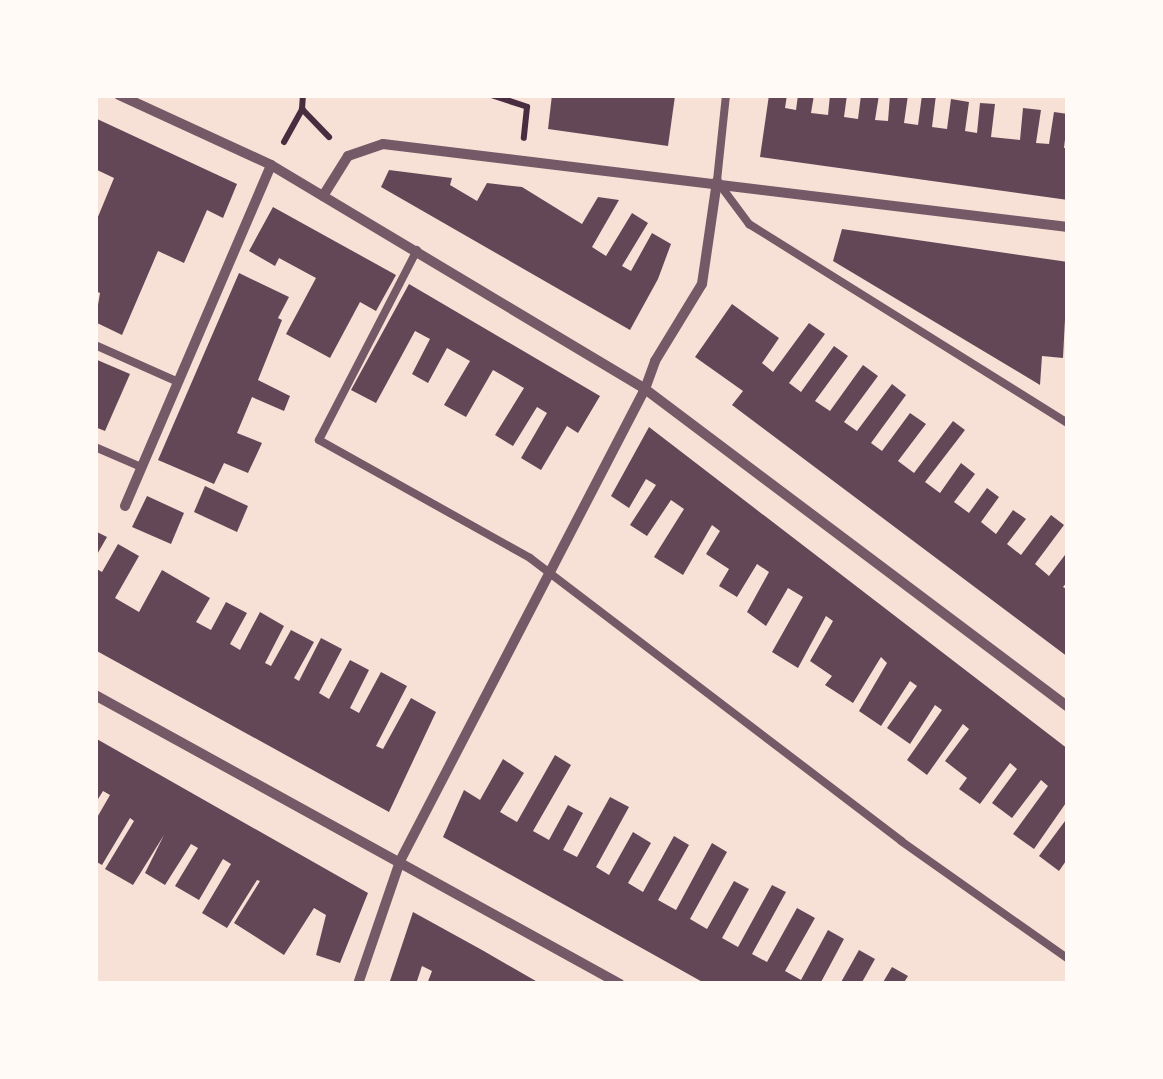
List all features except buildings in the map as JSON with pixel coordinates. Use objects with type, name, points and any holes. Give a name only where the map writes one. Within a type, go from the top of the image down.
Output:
[{"type":"street","points":[[119,95],[271,165],[645,389],[1068,708]]},
{"type":"street","points":[[322,196],[348,156],[383,144],[1068,226]]},
{"type":"street","points":[[125,506],[271,165]]},
{"type":"street","points":[[358,984],[400,861],[546,572],[645,389],[654,361],[702,284],[717,181]]},
{"type":"street","points":[[95,695],[620,984]]},
{"type":"lane","points":[[726,95],[717,181],[748,224],[1068,423]]},
{"type":"lane","points":[[417,250],[318,440],[530,558],[901,841],[1068,959]]},
{"type":"lane","points":[[95,345],[178,382]]},
{"type":"lane","points":[[95,446],[141,467]]},
{"type":"path","points":[[271,165],[302,108],[304,95]]},
{"type":"path","points":[[492,95],[528,107],[522,159]]},
{"type":"path","points":[[302,108],[348,156]]}]
